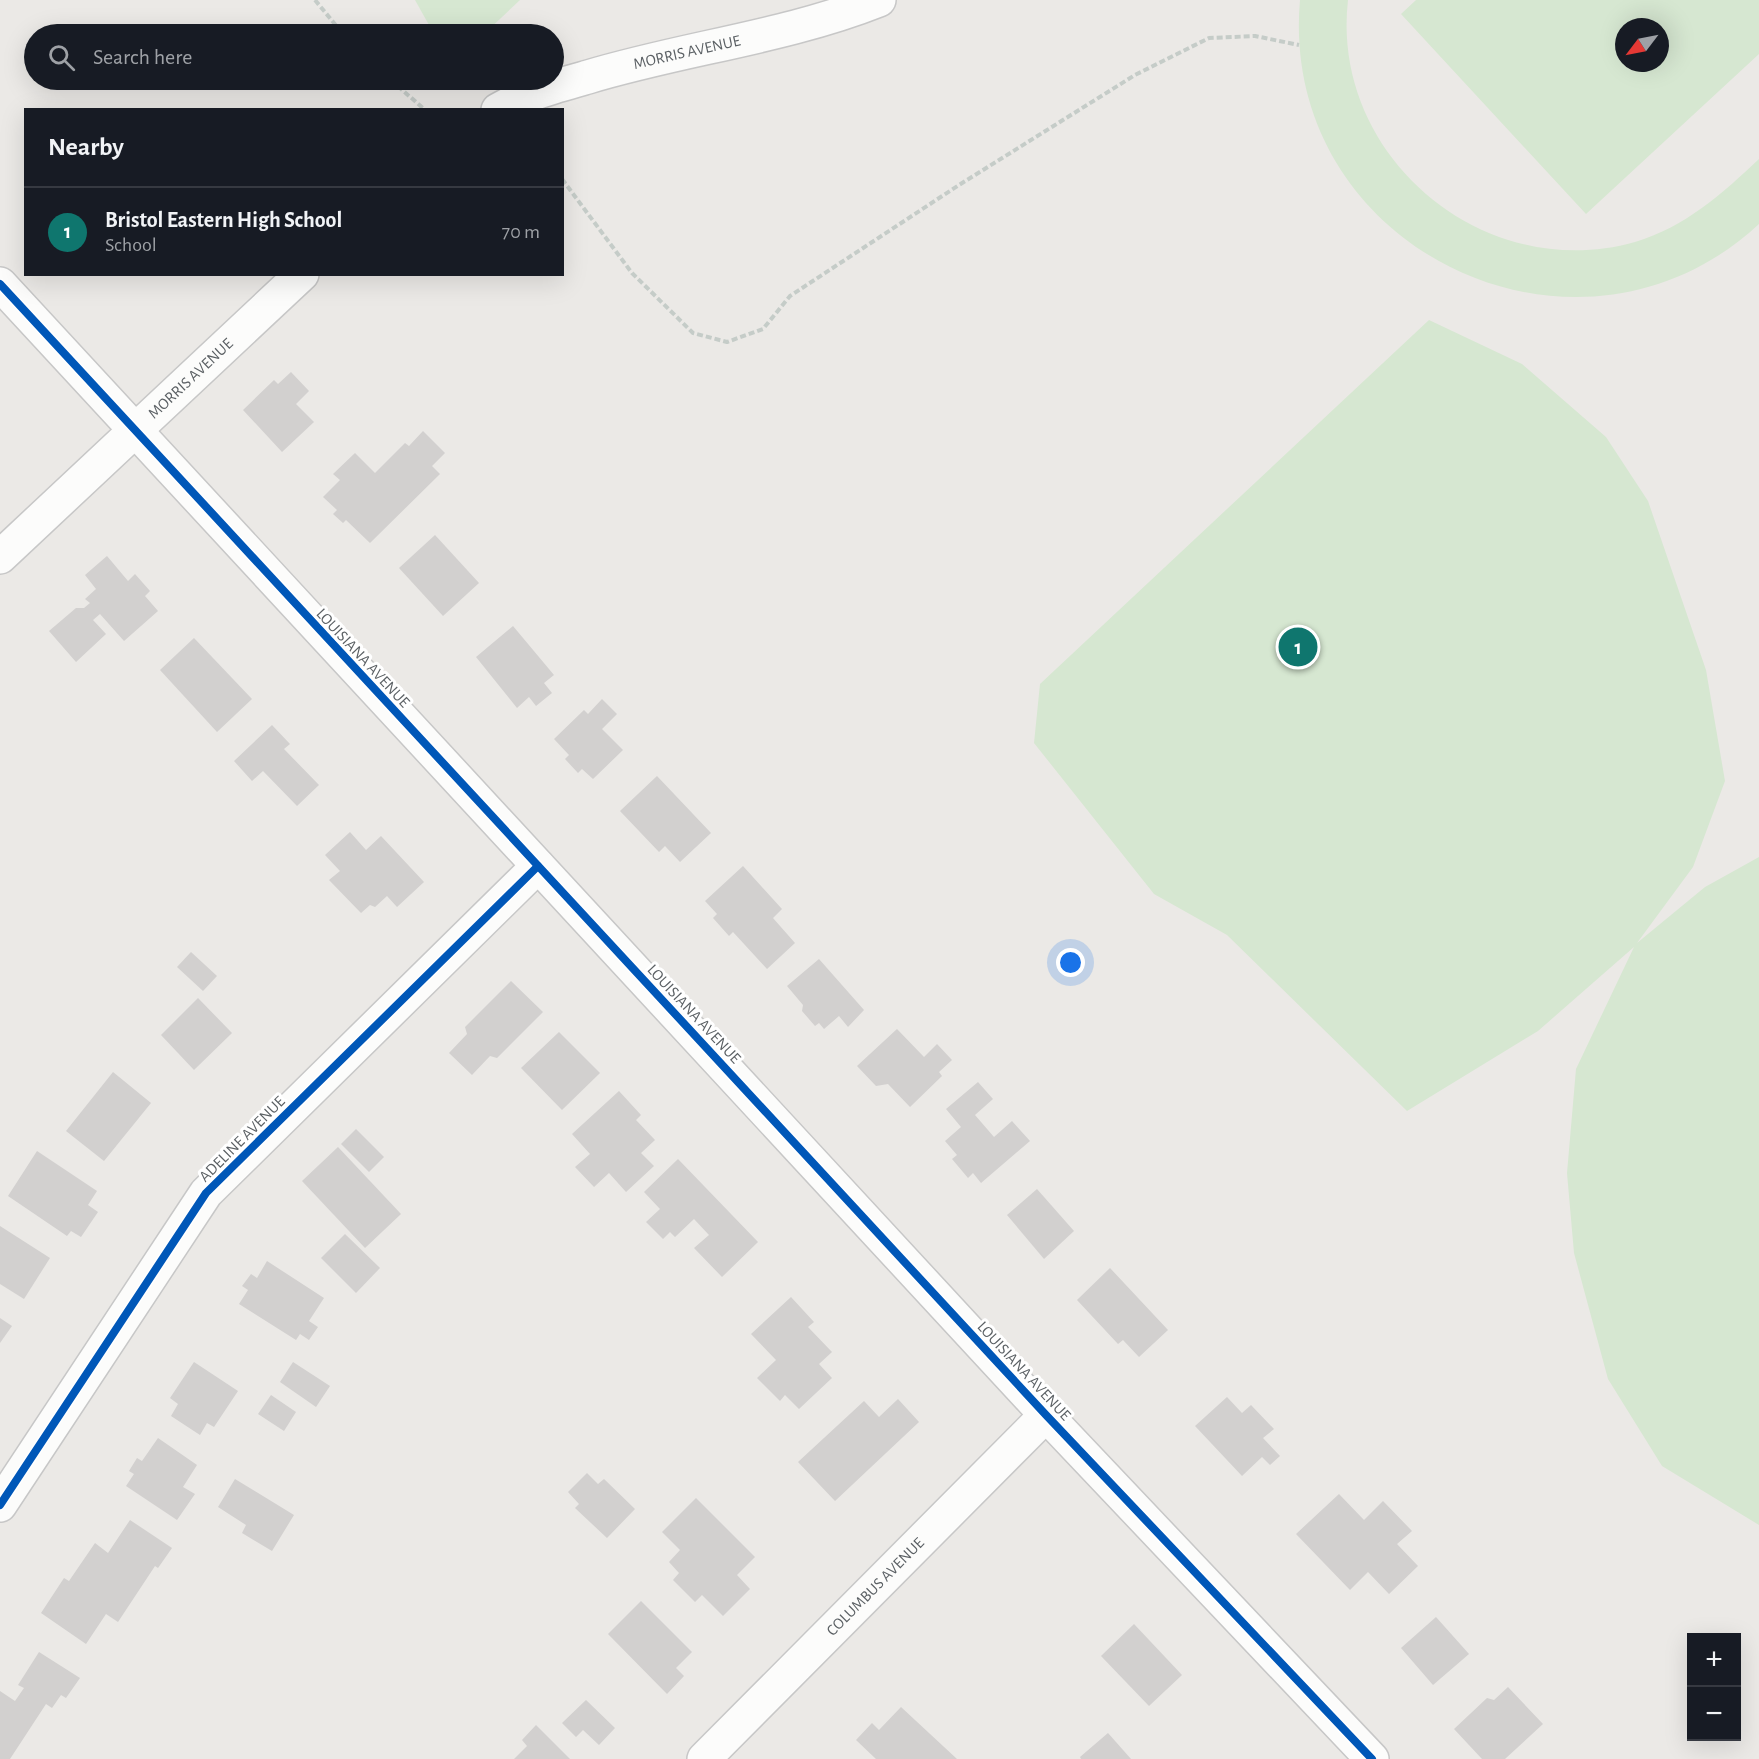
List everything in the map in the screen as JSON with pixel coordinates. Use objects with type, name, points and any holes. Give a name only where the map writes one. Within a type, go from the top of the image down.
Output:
[{"type":"street","name":"MORRIS AVENUE","points":[[564,83],[619,67],[808,23],[879,0]]},
{"type":"street","name":"MORRIS AVENUE","points":[[501,108],[522,96],[542,90]]},
{"type":"street","name":"MORRIS AVENUE","points":[[0,557],[300,276]]},
{"type":"street","name":"LOUISIANA AVENUE","points":[[0,284],[134,432],[1046,1415],[1372,1759]]},
{"type":"street","name":"ADELINE AVENUE","points":[[0,1505],[206,1193],[538,866]]},
{"type":"street","name":"COLUMBUS AVENUE","points":[[704,1759],[1046,1415]]},
{"type":"path","points":[[315,0],[335,24]]},
{"type":"path","points":[[564,182],[632,273],[685,326],[693,333],[727,342],[763,329],[790,296],[960,184],[1135,75],[1209,38],[1254,36],[1299,45]]},
{"type":"path","points":[[402,90],[423,108]]},
{"type":"green space","points":[[415,0],[520,0],[495,24],[428,24]]},
{"type":"green space","points":[[1300,0],[1348,0],[1349,57],[1364,110],[1391,156],[1428,196],[1473,225],[1524,244],[1579,250],[1635,242],[1670,228],[1702,208],[1759,159],[1759,224],[1686,273],[1607,295],[1528,293],[1453,268],[1388,224],[1337,163],[1306,88]]},
{"type":"green space","points":[[1416,0],[1759,0],[1759,54],[1586,214],[1401,14]]},
{"type":"green space","points":[[1429,320],[1522,364],[1606,437],[1648,501],[1706,670],[1725,781],[1693,867],[1637,943],[1705,887],[1759,857],[1759,1525],[1662,1466],[1608,1379],[1574,1253],[1567,1173],[1576,1069],[1634,947],[1538,1031],[1407,1111],[1227,935],[1154,894],[1034,743],[1040,684]]},
{"type":"building","points":[[291,372],[309,391],[296,404],[314,422],[282,452],[243,410],[274,380],[278,384]]},
{"type":"building","points":[[423,431],[445,453],[432,466],[440,474],[370,543],[346,520],[343,523],[333,514],[337,510],[323,497],[340,480],[333,474],[355,453],[375,473],[405,443],[409,446]]},
{"type":"building","points":[[435,535],[479,583],[443,616],[399,568]]},
{"type":"building","points":[[107,556],[128,581],[135,574],[150,591],[145,596],[158,611],[124,641],[100,614],[93,620],[106,634],[76,662],[49,631],[76,608],[84,608],[90,603],[85,599],[96,589],[85,575]]},
{"type":"building","points":[[513,626],[554,675],[544,683],[552,693],[536,706],[529,697],[517,708],[476,657]]},
{"type":"building","points":[[194,638],[252,699],[217,732],[160,670]]},
{"type":"building","points":[[602,699],[617,714],[602,729],[623,750],[593,779],[582,769],[578,773],[565,759],[569,755],[554,739],[584,710],[588,714]]},
{"type":"building","points":[[272,725],[290,744],[284,749],[319,785],[297,806],[263,771],[252,781],[234,761]]},
{"type":"building","points":[[657,776],[711,833],[680,862],[665,846],[659,852],[620,811]]},
{"type":"building","points":[[350,832],[366,850],[381,836],[424,882],[397,907],[387,896],[375,907],[370,905],[361,913],[329,880],[340,871],[325,855]]},
{"type":"building","points":[[743,866],[782,909],[773,918],[795,943],[767,969],[733,932],[729,936],[713,918],[717,914],[705,901]]},
{"type":"building","points":[[191,952],[217,976],[203,991],[177,967]]},
{"type":"building","points":[[819,959],[864,1010],[848,1027],[839,1016],[824,1029],[819,1023],[815,1026],[802,1011],[803,1005],[787,986]]},
{"type":"building","points":[[511,981],[543,1012],[497,1058],[490,1056],[472,1075],[449,1053],[467,1034],[465,1027]]},
{"type":"building","points":[[198,998],[232,1033],[194,1070],[161,1035]]},
{"type":"building","points":[[897,1029],[924,1057],[937,1044],[952,1060],[939,1072],[942,1076],[910,1107],[888,1084],[876,1086],[857,1066]]},
{"type":"building","points":[[559,1032],[600,1073],[562,1110],[521,1068]]},
{"type":"building","points":[[113,1072],[151,1103],[104,1161],[66,1131]]},
{"type":"building","points":[[978,1082],[993,1099],[975,1115],[994,1137],[1012,1121],[1030,1141],[981,1183],[973,1173],[968,1178],[952,1159],[957,1155],[945,1141],[961,1127],[946,1109]]},
{"type":"building","points":[[619,1091],[641,1115],[636,1120],[655,1140],[641,1153],[654,1166],[626,1192],[609,1173],[594,1187],[575,1167],[590,1154],[572,1134]]},
{"type":"building","points":[[356,1129],[384,1157],[369,1172],[341,1144]]},
{"type":"building","points":[[338,1147],[401,1214],[365,1248],[302,1181]]},
{"type":"building","points":[[37,1151],[97,1191],[88,1205],[98,1212],[81,1237],[71,1231],[67,1236],[8,1196]]},
{"type":"building","points":[[678,1159],[758,1242],[722,1277],[694,1248],[709,1235],[694,1219],[675,1237],[670,1232],[663,1239],[646,1222],[660,1209],[644,1192]]},
{"type":"building","points":[[1037,1189],[1074,1231],[1044,1259],[1007,1215]]},
{"type":"building","points":[[0,1226],[50,1258],[24,1299],[0,1284]]},
{"type":"building","points":[[345,1234],[380,1268],[356,1293],[321,1258]]},
{"type":"building","points":[[267,1261],[324,1298],[309,1321],[318,1327],[309,1340],[300,1334],[296,1340],[239,1304],[248,1290],[242,1286],[251,1274],[257,1278]]},
{"type":"building","points":[[1110,1268],[1168,1330],[1139,1357],[1123,1340],[1118,1344],[1077,1300]]},
{"type":"building","points":[[791,1297],[814,1322],[808,1327],[832,1352],[819,1364],[832,1378],[799,1409],[785,1395],[780,1401],[757,1378],[776,1360],[751,1334]]},
{"type":"building","points":[[0,1318],[12,1326],[0,1343]]},
{"type":"building","points":[[194,1362],[238,1391],[214,1427],[207,1423],[200,1435],[171,1416],[178,1404],[170,1398]]},
{"type":"building","points":[[293,1362],[330,1386],[316,1407],[280,1382]]},
{"type":"building","points":[[271,1395],[296,1412],[284,1431],[258,1414]]},
{"type":"building","points":[[1227,1397],[1242,1413],[1251,1405],[1274,1429],[1263,1438],[1280,1456],[1270,1465],[1262,1457],[1242,1476],[1195,1426]]},
{"type":"building","points":[[898,1399],[919,1422],[835,1501],[798,1462],[864,1401],[879,1417]]},
{"type":"building","points":[[158,1438],[197,1465],[183,1487],[195,1494],[177,1520],[126,1486],[134,1474],[129,1471],[137,1458],[142,1461]]},
{"type":"building","points":[[587,1473],[598,1484],[604,1479],[635,1509],[607,1538],[575,1508],[579,1504],[568,1492]]},
{"type":"building","points":[[235,1479],[294,1515],[272,1551],[242,1533],[246,1525],[218,1507]]},
{"type":"building","points":[[1339,1494],[1364,1520],[1383,1501],[1412,1531],[1397,1544],[1418,1566],[1389,1594],[1368,1572],[1350,1590],[1296,1534]]},
{"type":"building","points":[[696,1498],[755,1557],[737,1575],[750,1589],[723,1616],[702,1595],[695,1602],[673,1580],[679,1573],[669,1562],[680,1550],[662,1532]]},
{"type":"building","points":[[130,1520],[172,1548],[158,1568],[155,1566],[118,1622],[106,1614],[86,1644],[41,1613],[64,1578],[69,1581],[95,1543],[108,1553]]},
{"type":"building","points":[[641,1601],[692,1652],[676,1668],[684,1676],[667,1694],[608,1634]]},
{"type":"building","points":[[1436,1617],[1469,1654],[1433,1685],[1401,1648]]},
{"type":"building","points":[[1134,1624],[1182,1675],[1149,1706],[1101,1656]]},
{"type":"building","points":[[39,1652],[80,1678],[66,1698],[61,1695],[52,1708],[46,1704],[10,1759],[0,1759],[0,1691],[15,1701],[24,1688],[18,1685]]},
{"type":"building","points":[[1508,1687],[1543,1724],[1505,1759],[1482,1759],[1454,1729],[1487,1698],[1494,1700]]},
{"type":"building","points":[[586,1700],[615,1728],[599,1745],[583,1730],[576,1737],[562,1723]]},
{"type":"building","points":[[901,1707],[957,1759],[876,1759],[856,1740],[872,1723],[879,1730]]},
{"type":"building","points":[[536,1725],[570,1759],[514,1759],[527,1746],[522,1740]]},
{"type":"building","points":[[1108,1733],[1131,1759],[1081,1759],[1080,1757]]},
{"type":"cycle path","points":[[0,284],[1046,1415],[1372,1759]]},
{"type":"cycle path","points":[[0,1505],[206,1193],[538,866]]},
{"type":"place","name":"Bristol Eastern High School","points":[[1298,647]]}]
